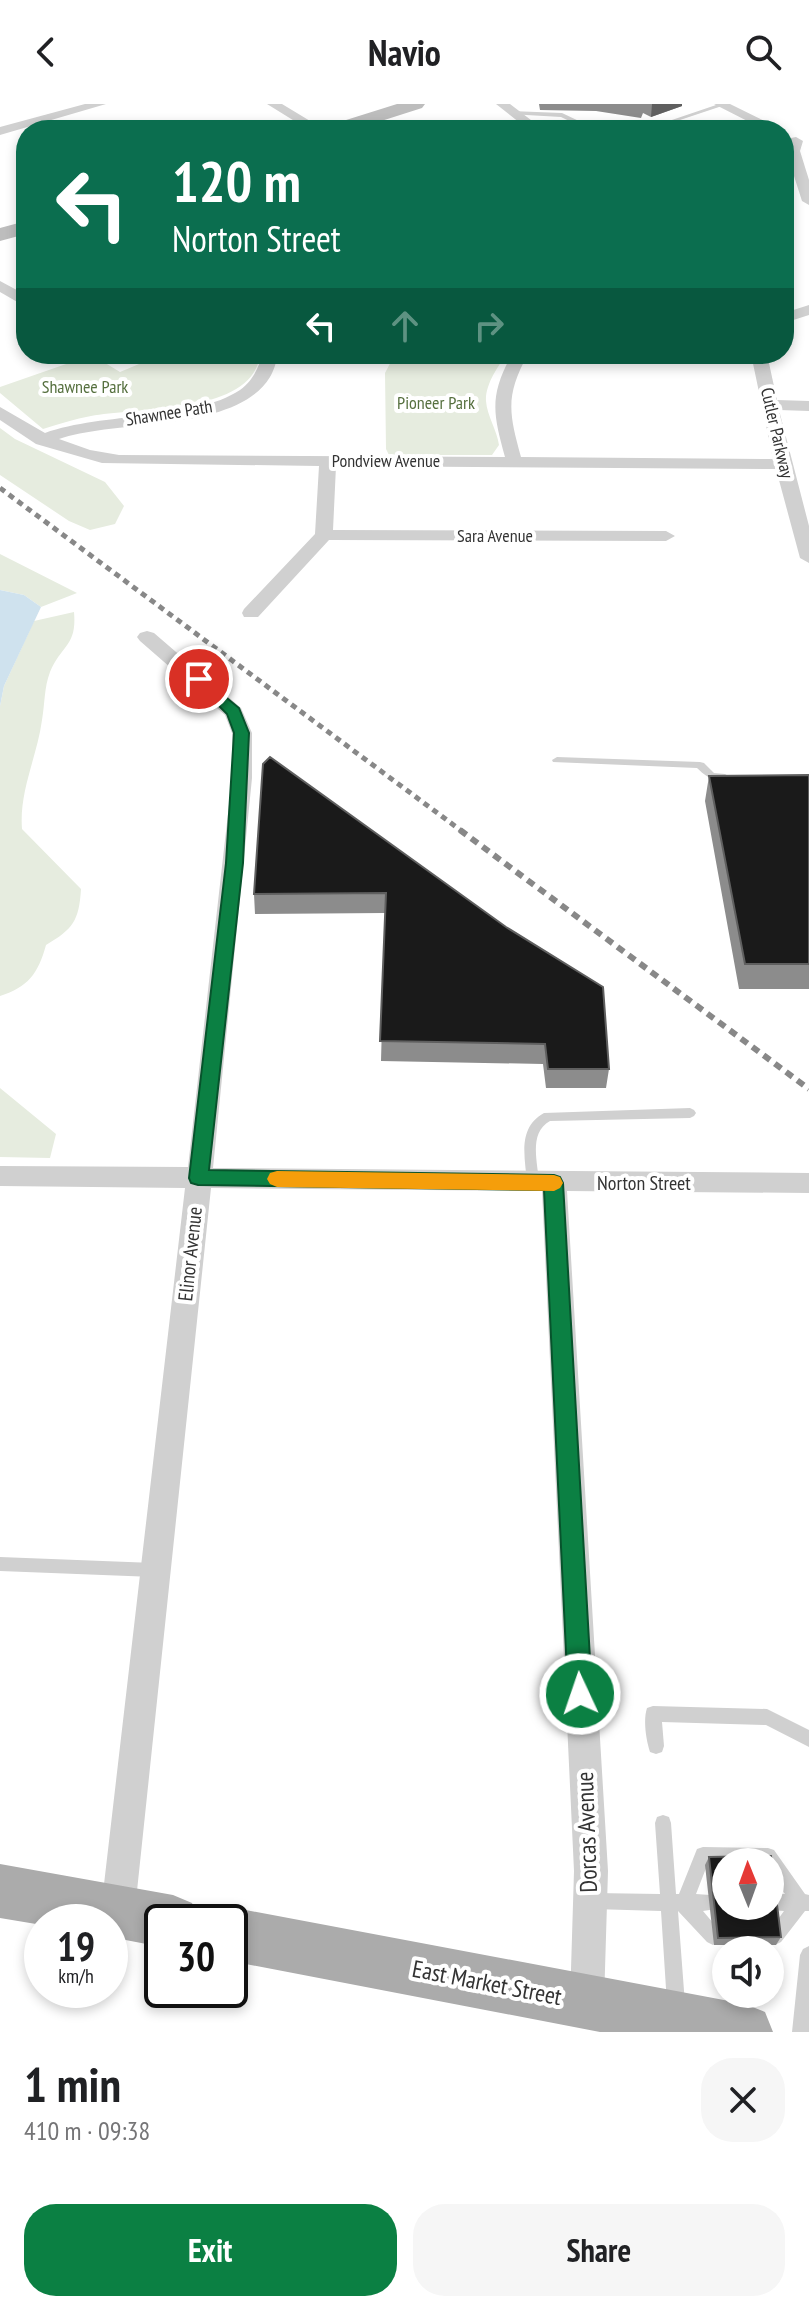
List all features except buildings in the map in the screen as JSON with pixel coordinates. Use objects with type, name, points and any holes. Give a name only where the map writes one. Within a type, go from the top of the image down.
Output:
[{"type":"main road","points":[[0,1891],[81,1904]]},
{"type":"main road","name":"East Market Street","points":[[248,1937],[745,2032]]},
{"type":"street","points":[[41,120],[100,104]]},
{"type":"street","points":[[273,104],[301,120]]},
{"type":"street","points":[[366,120],[416,104]]},
{"type":"street","points":[[721,104],[755,120]]},
{"type":"street","points":[[507,108],[523,120]]},
{"type":"street","points":[[794,154],[809,201]]},
{"type":"street","name":"Shawnee Path","points":[[42,440],[89,425],[202,410],[231,401],[263,379],[268,364]]},
{"type":"street","points":[[514,461],[500,399],[503,385],[515,364]]},
{"type":"street","name":"Cutler Parkway","points":[[761,364],[783,464],[809,558]]},
{"type":"street","points":[[771,405],[809,406]]},
{"type":"street","name":"Pondview Avenue","points":[[0,412],[42,440],[77,452],[119,460],[783,464]]},
{"type":"street","points":[[251,613],[324,535],[328,461]]},
{"type":"street","name":"Sara Avenue","points":[[324,535],[666,536]]},
{"type":"street","name":"Elinor Avenue","points":[[119,1904],[235,863],[242,733],[234,712],[224,701],[147,637]]},
{"type":"street","name":"Norton Street","points":[[0,1176],[809,1183]]},
{"type":"street","name":"Dorcas Avenue","points":[[544,1183],[590,1901],[587,2002]]},
{"type":"lane","points":[[675,120],[721,104]]},
{"type":"lane","points":[[507,108],[562,115],[576,120]]},
{"type":"lane","points":[[557,760],[700,765],[711,776],[739,777]]},
{"type":"lane","points":[[544,1183],[531,1132],[538,1120],[548,1116],[690,1113]]},
{"type":"lane","points":[[0,1564],[157,1570]]},
{"type":"lane","points":[[656,1746],[653,1714],[767,1717],[809,1739]]},
{"type":"lane","points":[[663,1823],[677,1903],[677,2020]]},
{"type":"lane","points":[[677,1903],[703,1855],[768,1856],[805,1903]]},
{"type":"lane","points":[[590,1901],[710,1903]]},
{"type":"lane","points":[[784,1902],[805,1903]]},
{"type":"lane","points":[[677,1903],[713,1936]]},
{"type":"lane","points":[[775,1936],[805,1903]]},
{"type":"lane","points":[[801,2032],[809,1955]]},
{"type":"green space","name":"Shawnee Park","points":[[66,364],[107,364],[120,372],[139,364],[256,364],[253,374],[237,388],[216,398],[163,409],[91,416],[43,429],[0,393],[0,387]]},
{"type":"green space","name":"Pioneer Park","points":[[390,364],[501,364],[486,395],[499,445],[492,455],[389,455],[386,449],[385,373]]},
{"type":"green space","points":[[0,428],[15,439],[105,482],[124,506],[115,524],[90,530],[69,521],[0,475]]},
{"type":"green space","points":[[0,554],[77,593],[41,607],[24,595],[0,590]]},
{"type":"green space","points":[[74,612],[71,639],[50,672],[47,684],[40,734],[23,801],[22,829],[81,889],[78,909],[68,929],[46,945],[35,972],[25,984],[0,996],[0,706],[4,686],[34,621]]},
{"type":"green space","points":[[0,1088],[56,1134],[50,1158],[0,1157]]},
{"type":"water","points":[[0,590],[24,595],[41,607],[4,686],[0,706]]},
{"type":"railway","points":[[0,488],[463,832]]},
{"type":"railway","points":[[460,830],[809,1089]]},
{"type":"slow traffic","points":[[277,1179],[554,1183]]},
{"type":"route","points":[[199,679],[224,701],[239,722],[242,733],[242,778],[198,1178],[554,1183],[580,1694]]}]
